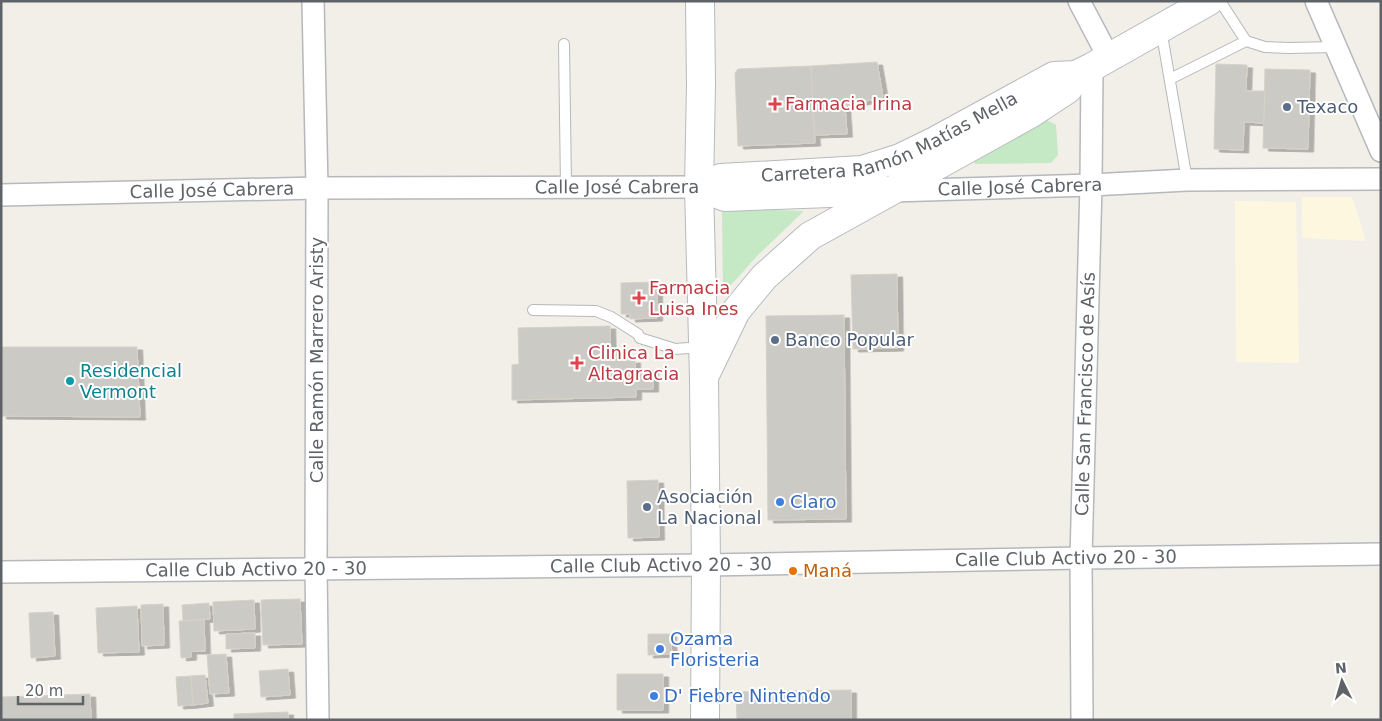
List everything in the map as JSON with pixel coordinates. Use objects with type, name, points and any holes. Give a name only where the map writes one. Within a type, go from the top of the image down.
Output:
[{"type":"main road","points":[[700,1],[699,186],[704,379],[705,720]]},
{"type":"main road","name":"Carretera Ramón Matías Mella","points":[[704,379],[736,311],[764,277],[810,236],[1030,114],[1068,89],[1092,67],[1209,1]]},
{"type":"main road","name":"Carretera Ramón Matías Mella","points":[[699,186],[721,178],[862,170],[900,158],[935,141],[1054,76],[1092,67]]},
{"type":"main road","name":"Calle José Cabrera","points":[[699,186],[725,197],[892,191]]},
{"type":"street","name":"Calle Ramón Marrero Aristy","points":[[313,1],[317,188],[316,568],[318,720]]},
{"type":"street","points":[[1079,1],[1092,67]]},
{"type":"street","points":[[1316,1],[1381,151]]},
{"type":"street","name":"Calle San Francisco de Asís","points":[[1082,720],[1081,558],[1091,185],[1092,67]]},
{"type":"street","name":"Calle José Cabrera","points":[[892,191],[1187,180],[1381,179]]},
{"type":"street","name":"Calle José Cabrera","points":[[1,195],[317,188],[699,186]]},
{"type":"street","name":"Calle Club Activo 20 - 30","points":[[1,572],[706,565],[1381,554]]},
{"type":"lane","points":[[1220,1],[1246,41],[1265,47],[1336,47]]},
{"type":"lane","points":[[1161,28],[1187,180]]},
{"type":"lane","points":[[1170,79],[1246,41]]},
{"type":"lane","points":[[564,44],[566,187]]},
{"type":"lane","points":[[533,310],[596,311],[611,317],[638,334],[640,338],[674,349],[703,347]]},
{"type":"shaded area","points":[[1302,197],[1352,197],[1366,241],[1302,238]]},
{"type":"shaded area","points":[[1235,201],[1296,202],[1299,363],[1236,362]]},
{"type":"green space","points":[[1043,118],[1056,125],[1058,155],[1051,163],[975,164],[973,158]]},
{"type":"green space","points":[[722,208],[804,211],[758,255],[723,294]]},
{"type":"building","points":[[877,62],[883,97],[845,106],[847,134],[814,135],[811,66]]},
{"type":"building","name":"Texaco","points":[[1216,64],[1247,65],[1246,91],[1265,91],[1264,123],[1244,122],[1243,150],[1214,149]]},
{"type":"building","name":"Farmacia Irina","points":[[811,66],[815,143],[738,146],[735,73],[738,69]]},
{"type":"building","name":"Texaco","points":[[1265,69],[1310,70],[1308,149],[1263,148]]},
{"type":"building","points":[[897,274],[898,348],[853,349],[851,275]]},
{"type":"building","name":"Farmacia Luisa Ines","points":[[657,282],[657,318],[630,319],[630,314],[621,314],[621,283]]},
{"type":"building","points":[[844,315],[846,519],[768,520],[766,316]]},
{"type":"building","name":"Clinica La Altagracia","points":[[610,326],[611,361],[635,360],[635,371],[653,370],[653,389],[636,389],[636,397],[512,400],[512,365],[519,364],[518,328]]},
{"type":"building","name":"Residencial Vermont","points":[[1,347],[137,347],[140,417],[1,416]]},
{"type":"building","points":[[658,480],[659,537],[628,538],[627,481]]},
{"type":"building","points":[[300,599],[302,644],[263,645],[261,600]]},
{"type":"building","points":[[254,600],[255,629],[214,631],[213,602]]},
{"type":"building","points":[[209,603],[210,619],[183,621],[182,605]]},
{"type":"building","points":[[163,604],[164,645],[142,646],[141,605]]},
{"type":"building","points":[[137,606],[139,652],[98,653],[96,608]]},
{"type":"building","points":[[53,612],[55,656],[31,658],[29,613]]},
{"type":"building","points":[[204,620],[205,651],[191,651],[191,657],[181,658],[179,621]]},
{"type":"building","points":[[255,633],[255,648],[226,649],[226,634]]},
{"type":"building","points":[[648,634],[671,634],[671,643],[648,644]]},
{"type":"building","name":"Ozama Floristeria","points":[[671,643],[672,654],[648,655],[648,644]]},
{"type":"building","points":[[226,654],[229,693],[210,694],[207,655]]},
{"type":"building","points":[[288,669],[290,695],[261,697],[259,671]]},
{"type":"building","points":[[617,674],[663,674],[663,710],[617,710]]},
{"type":"building","points":[[205,675],[208,703],[193,705],[191,676]]},
{"type":"building","points":[[191,676],[193,705],[178,706],[176,677]]},
{"type":"building","points":[[851,690],[851,720],[737,720],[736,692]]},
{"type":"building","points":[[90,694],[91,720],[1,720],[1,697]]},
{"type":"building","points":[[288,712],[288,720],[234,720],[234,714]]},
{"type":"place","name":"Farmacia Irina","points":[[775,104]]},
{"type":"place","name":"Texaco","points":[[1287,107]]},
{"type":"place","name":"Farmacia Luisa Ines","points":[[639,298]]},
{"type":"place","name":"Banco Popular","points":[[775,340]]},
{"type":"place","name":"Clinica La Altagracia","points":[[577,363]]},
{"type":"place","name":"Residencial Vermont","points":[[70,381]]},
{"type":"place","name":"Claro","points":[[780,502]]},
{"type":"place","name":"Asociación La Nacional","points":[[647,507]]},
{"type":"place","name":"Maná","points":[[793,571]]},
{"type":"place","name":"Ozama Floristeria","points":[[660,649]]},
{"type":"place","name":"D' Fiebre Nintendo","points":[[654,696]]}]
